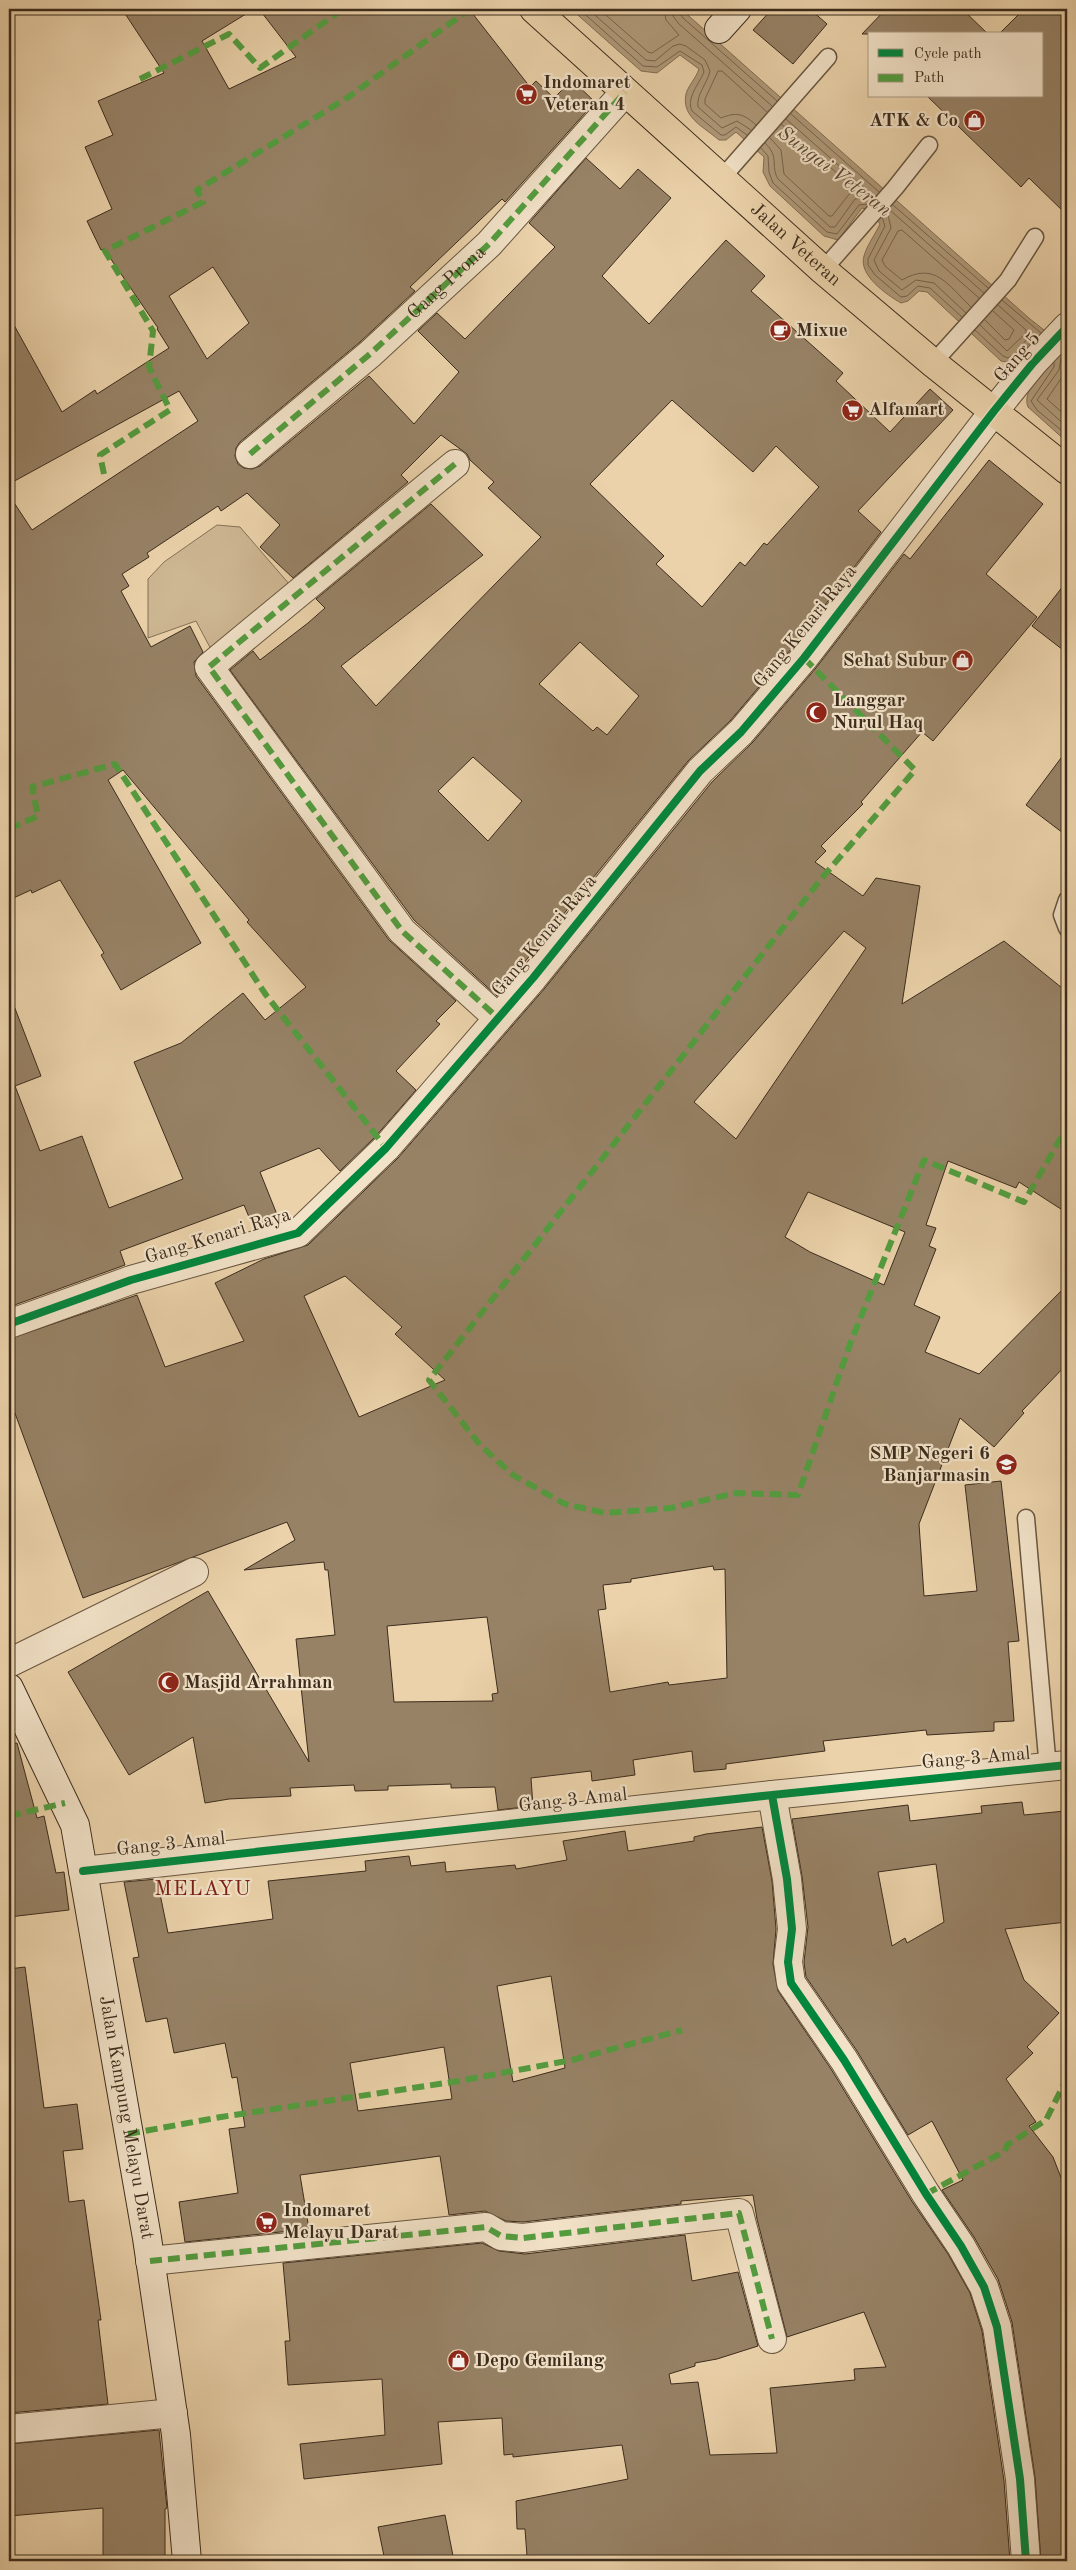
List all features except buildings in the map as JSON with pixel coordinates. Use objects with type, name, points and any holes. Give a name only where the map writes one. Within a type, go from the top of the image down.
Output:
[{"type":"main road","name":"Jalan Veteran","points":[[534,9],[824,270],[933,364],[1067,470]]},
{"type":"street","points":[[718,29],[737,9]]},
{"type":"street","name":"Gang Prona","points":[[250,454],[370,354],[489,244],[625,92]]},
{"type":"street","name":"Gang 5","points":[[994,411],[1033,363],[1066,328]]},
{"type":"street","name":"Gang Kenari Raya","points":[[9,1324],[131,1280],[298,1233],[386,1148],[498,1018],[700,772],[741,732],[804,658],[994,411]]},
{"type":"street","points":[[455,464],[209,667],[402,931],[498,1018]]},
{"type":"street","points":[[9,1663],[194,1572]]},
{"type":"street","name":"Jalan Kampung Melayu Darat","points":[[9,1688],[76,1825],[150,2261],[172,2413],[187,2561]]},
{"type":"street","name":"Gang 3 Amal","points":[[83,1871],[772,1795],[1058,1767]]},
{"type":"street","points":[[772,1795],[787,1879],[792,1929],[788,1962],[791,1983],[844,2060],[926,2194],[961,2246],[984,2287],[997,2328],[1020,2479],[1026,2561]]},
{"type":"street","points":[[150,2261],[486,2227],[502,2236],[523,2238],[740,2213],[772,2339]]},
{"type":"street","points":[[9,2430],[172,2413]]},
{"type":"lane","points":[[721,179],[828,57]]},
{"type":"lane","points":[[824,270],[895,188],[929,145]]},
{"type":"lane","points":[[933,364],[961,330],[1008,280],[1035,238]]},
{"type":"lane","points":[[1067,900],[1062,915],[1067,928]]},
{"type":"lane","points":[[1026,1518],[1058,1767]]},
{"type":"shaded area","points":[[217,525],[240,527],[290,585],[214,655],[196,621],[148,638],[148,579],[164,562]]},
{"type":"water","name":"Sungai Veteran","points":[[571,9],[681,9],[1030,319],[1067,348],[1067,442],[1028,407],[1027,401],[1030,390],[1050,364],[1036,346],[1029,344],[1014,360],[1010,362],[1001,361],[927,292],[919,291],[908,301],[901,303],[888,295],[869,277],[863,263],[865,252],[880,224],[870,210],[862,208],[838,240],[824,236],[770,186],[763,172],[764,157],[736,132],[726,140],[719,140],[690,115],[685,102],[686,94],[699,69],[680,55],[657,73],[641,71]]},
{"type":"marked path","points":[[140,79],[229,34],[260,68],[343,9]]},
{"type":"marked path","points":[[104,474],[100,455],[170,410],[149,367],[153,331],[105,251],[203,202],[197,190],[347,98],[470,9]]},
{"type":"marked path","points":[[250,454],[370,354],[489,244],[625,92]]},
{"type":"marked path","points":[[455,464],[209,667],[402,931],[498,1018]]},
{"type":"marked path","points":[[804,658],[915,770],[821,879],[429,1380],[480,1445],[513,1475],[565,1504],[605,1513],[671,1508],[736,1493],[798,1495],[850,1344],[924,1160],[1024,1202],[1067,1127]]},
{"type":"marked path","points":[[9,829],[38,816],[32,787],[115,764],[266,995],[386,1148]]},
{"type":"marked path","points":[[9,1816],[65,1803]]},
{"type":"marked path","points":[[128,2134],[221,2117],[459,2081],[572,2060],[682,2030]]},
{"type":"marked path","points":[[926,2194],[1005,2151],[1007,2145],[1046,2120],[1067,2078]]},
{"type":"marked path","points":[[150,2261],[486,2227],[501,2236],[523,2238],[739,2213],[772,2339]]},
{"type":"cycle path","points":[[9,1324],[131,1280],[298,1233],[386,1148],[533,978],[700,771],[741,732],[804,658],[994,411],[1033,363],[1067,327]]},
{"type":"cycle path","points":[[83,1871],[772,1795],[1067,1765]]},
{"type":"cycle path","points":[[772,1795],[787,1879],[792,1929],[788,1962],[791,1983],[844,2060],[926,2194],[961,2246],[984,2287],[997,2327],[1020,2479],[1026,2561]]},
{"type":"place","name":"Indomaret Veteran 4","points":[[527,94]]},
{"type":"place","name":"ATK & Co","points":[[974,121]]},
{"type":"place","name":"Mixue","points":[[780,331]]},
{"type":"place","name":"Alfamart","points":[[852,410]]},
{"type":"place","name":"Sehat Subur","points":[[963,661]]},
{"type":"place","name":"Langgar Nurul Haq","points":[[817,712]]},
{"type":"place","name":"SMP Negeri 6 Banjarmasin","points":[[1006,1465]]},
{"type":"place","name":"Masjid Arrahman","points":[[168,1683]]},
{"type":"place","name":"Indomaret Melayu Darat","points":[[267,2222]]},
{"type":"place","name":"Depo Gemilang","points":[[459,2361]]},
{"type":"district","name":"MELAYU","points":[[203,1889]]}]
